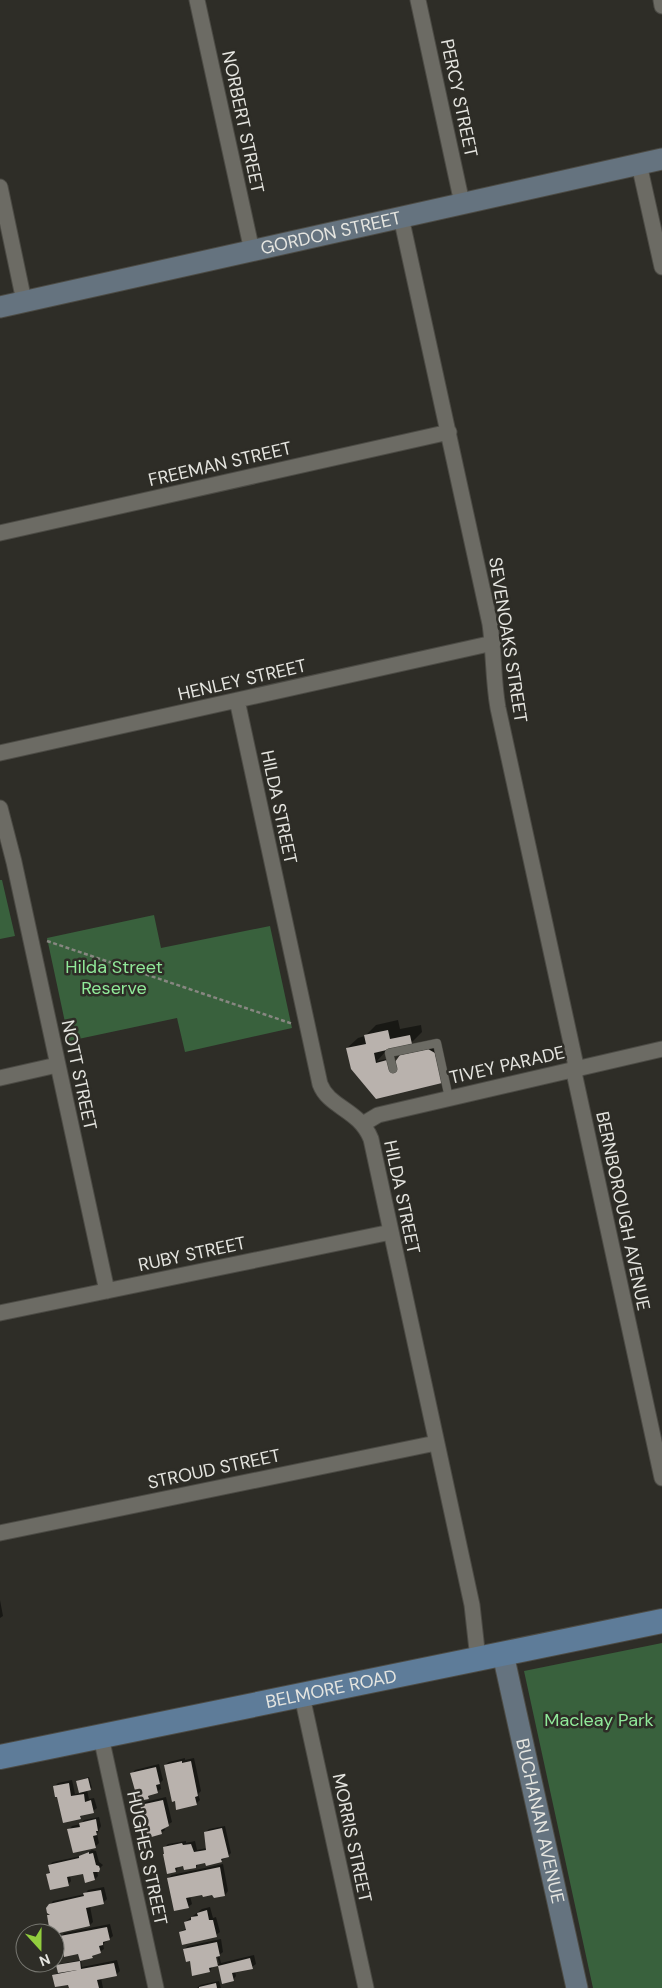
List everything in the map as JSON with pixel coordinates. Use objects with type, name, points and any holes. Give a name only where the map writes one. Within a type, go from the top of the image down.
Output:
[{"type":"main road","name":"BELMORE ROAD","points":[[0,1758],[662,1621]]},
{"type":"street","name":"NORBERT STREET","points":[[197,0],[252,251]]},
{"type":"street","name":"PERCY STREET","points":[[418,0],[462,203]]},
{"type":"street","points":[[661,0],[662,6]]},
{"type":"street","name":"GORDON STREET","points":[[0,307],[662,159]]},
{"type":"street","points":[[639,164],[662,267]]},
{"type":"street","points":[[0,187],[24,301]]},
{"type":"street","name":"SEVENOAKS STREET","points":[[402,217],[493,644],[494,682],[498,708],[575,1061],[575,1069]]},
{"type":"street","name":"FREEMAN STREET","points":[[0,533],[449,432]]},
{"type":"street","name":"HENLEY STREET","points":[[0,753],[493,644]]},
{"type":"street","name":"HILDA STREET","points":[[236,700],[320,1084],[327,1096],[363,1124],[370,1139],[472,1605],[490,1656]]},
{"type":"street","name":"NOTT STREET","points":[[0,808],[7,864],[57,1065],[108,1291]]},
{"type":"street","name":"TIVEY PARADE","points":[[363,1124],[378,1115],[662,1049]]},
{"type":"street","points":[[0,1078],[57,1065]]},
{"type":"street","name":"BERNBOROUGH AVENUE","points":[[575,1069],[575,1077],[662,1478]]},
{"type":"street","name":"RUBY STREET","points":[[0,1313],[391,1232]]},
{"type":"street","name":"STROUD STREET","points":[[0,1533],[436,1443]]},
{"type":"street","name":"BUCHANAN AVENUE","points":[[490,1656],[576,1988]]},
{"type":"street","name":"MORRIS STREET","points":[[302,1696],[366,1988]]},
{"type":"street","name":"HUGHES STREET","points":[[101,1737],[156,1988]]},
{"type":"lane","points":[[393,1069],[389,1053],[437,1043],[449,1098]]},
{"type":"path","points":[[45,940],[293,1024]]},
{"type":"green space","points":[[0,880],[2,880],[15,936],[0,939]]},
{"type":"green space","name":"Hilda Street Reserve","points":[[154,915],[161,948],[270,926],[292,1028],[185,1052],[177,1018],[69,1041],[47,938]]},
{"type":"green space","name":"Macleay Park","points":[[662,1643],[662,1988],[593,1988],[524,1671]]},
{"type":"building","points":[[388,1030],[390,1039],[410,1035],[412,1044],[374,1053],[376,1063],[387,1060],[390,1071],[397,1070],[395,1062],[400,1055],[428,1049],[435,1053],[442,1083],[376,1099],[351,1069],[346,1048],[366,1044],[364,1035]]},
{"type":"building","points":[[182,1761],[182,1763],[191,1761],[198,1796],[195,1797],[197,1805],[176,1810],[175,1801],[172,1802],[164,1765]]},
{"type":"building","points":[[156,1767],[160,1784],[156,1785],[158,1793],[148,1796],[149,1799],[138,1801],[130,1773]]},
{"type":"building","points":[[88,1778],[91,1790],[79,1793],[76,1781]]},
{"type":"building","points":[[69,1783],[71,1796],[84,1794],[85,1802],[91,1800],[94,1813],[80,1816],[81,1819],[63,1823],[53,1786]]},
{"type":"building","points":[[163,1800],[169,1826],[161,1830],[162,1834],[148,1838],[140,1805]]},
{"type":"building","points":[[96,1819],[98,1831],[96,1831],[97,1835],[93,1836],[96,1848],[73,1853],[67,1829],[80,1827],[79,1823]]},
{"type":"building","points":[[222,1828],[229,1857],[221,1859],[222,1862],[206,1866],[205,1863],[196,1865],[196,1868],[184,1870],[183,1866],[175,1868],[176,1872],[167,1874],[163,1847],[182,1843],[183,1845],[191,1844],[194,1852],[206,1850],[204,1832]]},
{"type":"building","points":[[89,1852],[89,1854],[93,1853],[96,1865],[100,1869],[99,1872],[93,1872],[95,1880],[85,1883],[83,1874],[67,1877],[69,1886],[50,1890],[46,1874],[50,1873],[48,1865],[79,1858],[79,1856]]},
{"type":"building","points":[[220,1867],[225,1896],[214,1898],[212,1895],[203,1897],[202,1895],[186,1898],[189,1908],[174,1911],[167,1878]]},
{"type":"building","points":[[101,1890],[104,1904],[86,1908],[90,1926],[65,1932],[65,1923],[48,1923],[47,1915],[50,1915],[47,1913],[46,1908],[49,1904],[84,1896],[83,1893]]},
{"type":"building","points":[[207,1910],[209,1920],[213,1920],[217,1937],[182,1945],[179,1932],[186,1930],[184,1922],[191,1920],[191,1917],[198,1916],[197,1913]]},
{"type":"building","points":[[107,1927],[110,1940],[103,1942],[103,1945],[99,1946],[101,1953],[92,1956],[93,1958],[80,1961],[78,1954],[65,1957],[65,1935]]},
{"type":"building","points":[[217,1942],[220,1956],[216,1957],[218,1966],[209,1968],[210,1972],[192,1976],[190,1961],[186,1962],[183,1949]]},
{"type":"building","points":[[250,1958],[253,1969],[232,1973],[234,1981],[222,1984],[218,1966]]},
{"type":"building","points":[[80,1961],[81,1969],[114,1963],[117,1976],[97,1980],[99,1988],[69,1988],[68,1985],[55,1987],[52,1975],[77,1970],[65,1972],[65,1964]]},
{"type":"building","points":[[216,1983],[217,1988],[199,1988],[199,1987]]}]
